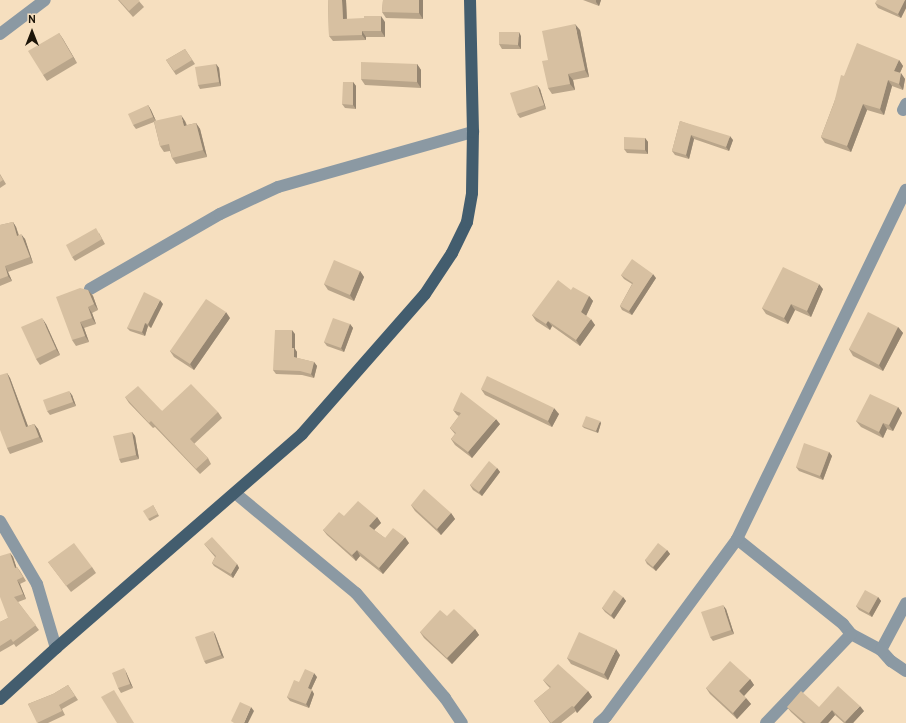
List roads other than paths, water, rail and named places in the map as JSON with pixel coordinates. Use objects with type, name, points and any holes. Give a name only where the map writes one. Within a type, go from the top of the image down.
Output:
[{"type":"main road","points":[[0,700],[56,648],[302,434],[425,294],[452,253],[467,222],[472,192],[473,132],[470,0]]},
{"type":"street","points":[[0,34],[45,0]]},
{"type":"street","points":[[90,289],[220,214],[278,187],[473,132]]},
{"type":"street","points":[[599,723],[606,717],[737,539],[906,190]]},
{"type":"street","points":[[235,493],[356,593],[445,698],[462,723]]},
{"type":"street","points":[[0,521],[37,584],[56,648]]},
{"type":"street","points":[[737,539],[843,624],[851,634],[881,650],[891,661],[906,671]]},
{"type":"street","points":[[881,650],[906,603]]},
{"type":"street","points":[[766,723],[851,634]]}]
